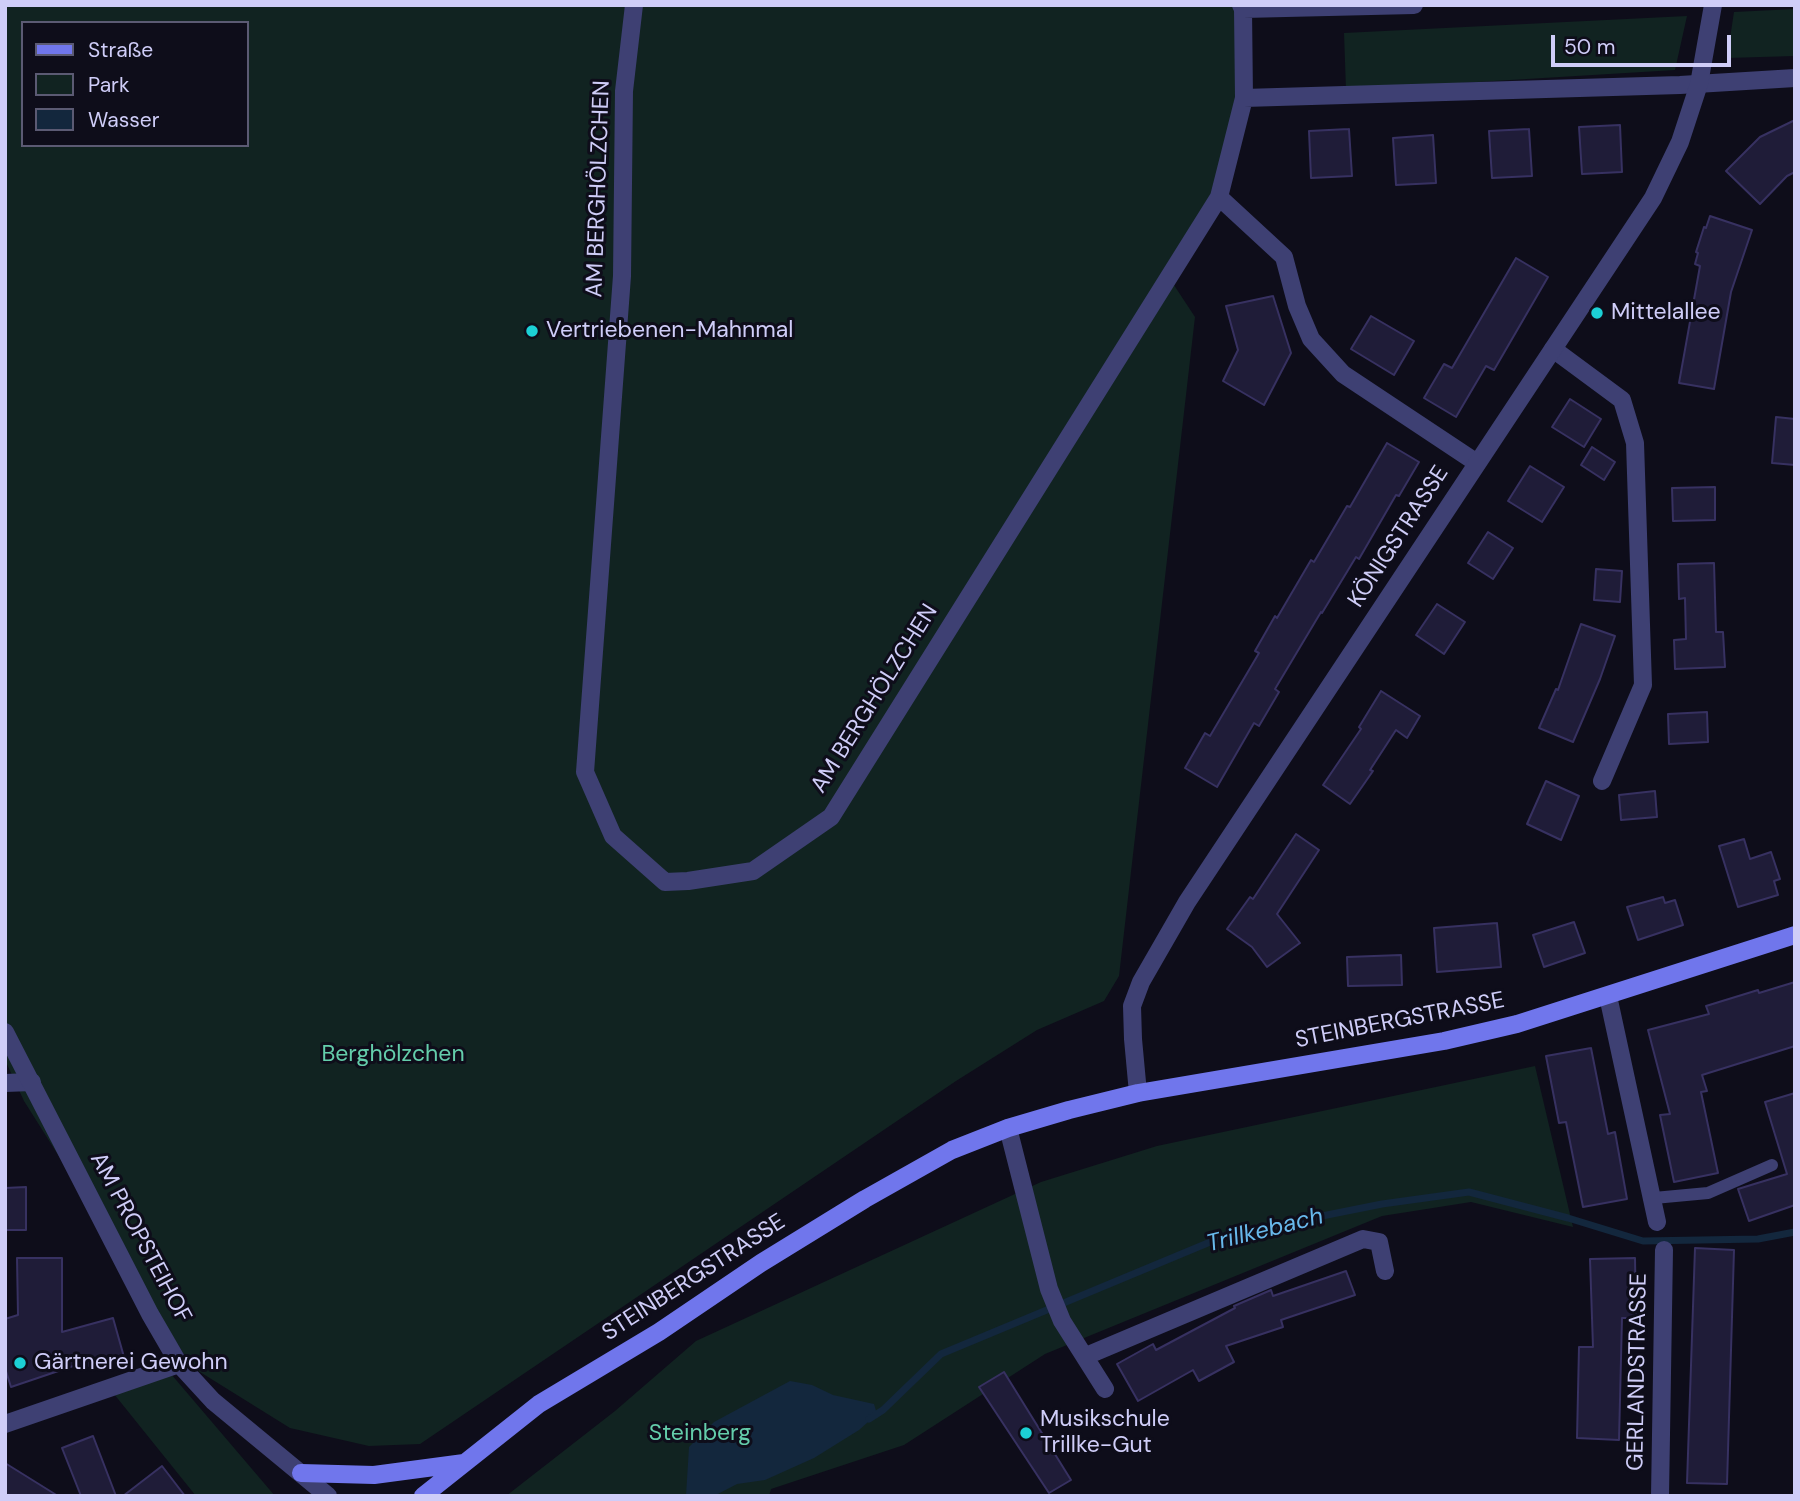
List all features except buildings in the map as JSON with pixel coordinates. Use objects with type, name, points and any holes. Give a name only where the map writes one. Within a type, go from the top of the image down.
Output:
[{"type":"main road","name":"STEINBERGSTRASSE","points":[[424,1496],[539,1404],[659,1332],[761,1263],[865,1199],[952,1150],[1008,1128],[1138,1093],[1444,1041],[1517,1024],[1795,934]]},
{"type":"main road","points":[[301,1473],[374,1475],[464,1463]]},
{"type":"street","name":"AM BERGHÖLZCHEN","points":[[634,5],[624,91],[622,276],[585,772],[613,836],[665,881],[688,881],[753,870],[831,817],[1219,197],[1244,98],[1242,7]]},
{"type":"street","points":[[1242,7],[1414,5]]},
{"type":"street","name":"KÖNIGSTRASSE","points":[[1138,1093],[1132,1006],[1141,982],[1187,902],[1653,198],[1680,142],[1699,84],[1713,5]]},
{"type":"street","points":[[1244,98],[1699,84],[1795,78]]},
{"type":"street","points":[[1219,197],[1284,257],[1297,306],[1311,340],[1343,374],[1477,463]]},
{"type":"street","points":[[1553,349],[1622,400],[1635,443],[1643,685],[1602,781]]},
{"type":"street","points":[[1608,996],[1654,1198],[1657,1222]]},
{"type":"street","name":"AM PROPSTEIHOF","points":[[5,1032],[150,1314],[180,1364],[213,1401],[328,1496]]},
{"type":"street","points":[[5,1083],[32,1082]]},
{"type":"street","points":[[1008,1128],[1048,1289],[1062,1321],[1105,1389]]},
{"type":"street","points":[[1086,1356],[1363,1239],[1379,1242],[1385,1271]]},
{"type":"street","name":"GERLANDSTRASSE","points":[[1660,1496],[1664,1250]]},
{"type":"street","points":[[5,1424],[180,1364]]},
{"type":"lane","points":[[1654,1198],[1709,1193],[1772,1165]]},
{"type":"green space","name":"Berghölzchen","points":[[5,5],[1238,5],[1242,98],[1217,197],[1168,276],[1195,317],[1119,976],[1104,1001],[1037,1030],[956,1081],[420,1444],[369,1446],[290,1428],[192,1367],[24,1101],[5,1060]]},
{"type":"green space","points":[[1795,9],[1795,56],[1727,58],[1734,12]]},
{"type":"green space","points":[[1687,16],[1675,70],[1346,90],[1344,33]]},
{"type":"green space","name":"Steinberg","points":[[1535,1066],[1573,1227],[1471,1202],[1382,1216],[1045,1354],[904,1445],[771,1489],[769,1496],[506,1496],[615,1411],[696,1341],[1041,1182],[1157,1146]]},
{"type":"green space","points":[[171,1374],[275,1496],[196,1496],[114,1394]]},
{"type":"water","points":[[790,1381],[812,1385],[833,1395],[874,1404],[877,1414],[859,1430],[814,1458],[765,1480],[737,1484],[714,1496],[686,1496],[689,1447],[714,1422]]},
{"type":"waterway","name":"Trillkebach","points":[[869,1419],[883,1410],[941,1354],[1227,1235],[1382,1204],[1469,1192],[1643,1241],[1758,1239],[1795,1232]]},
{"type":"place","name":"Mittelallee","points":[[1597,313]]},
{"type":"place","name":"Vertriebenen-Mahnmal","points":[[532,331]]},
{"type":"place","name":"Gärtnerei Gewohn","points":[[20,1363]]},
{"type":"place","name":"Musikschule Trillke-Gut","points":[[1026,1433]]}]
